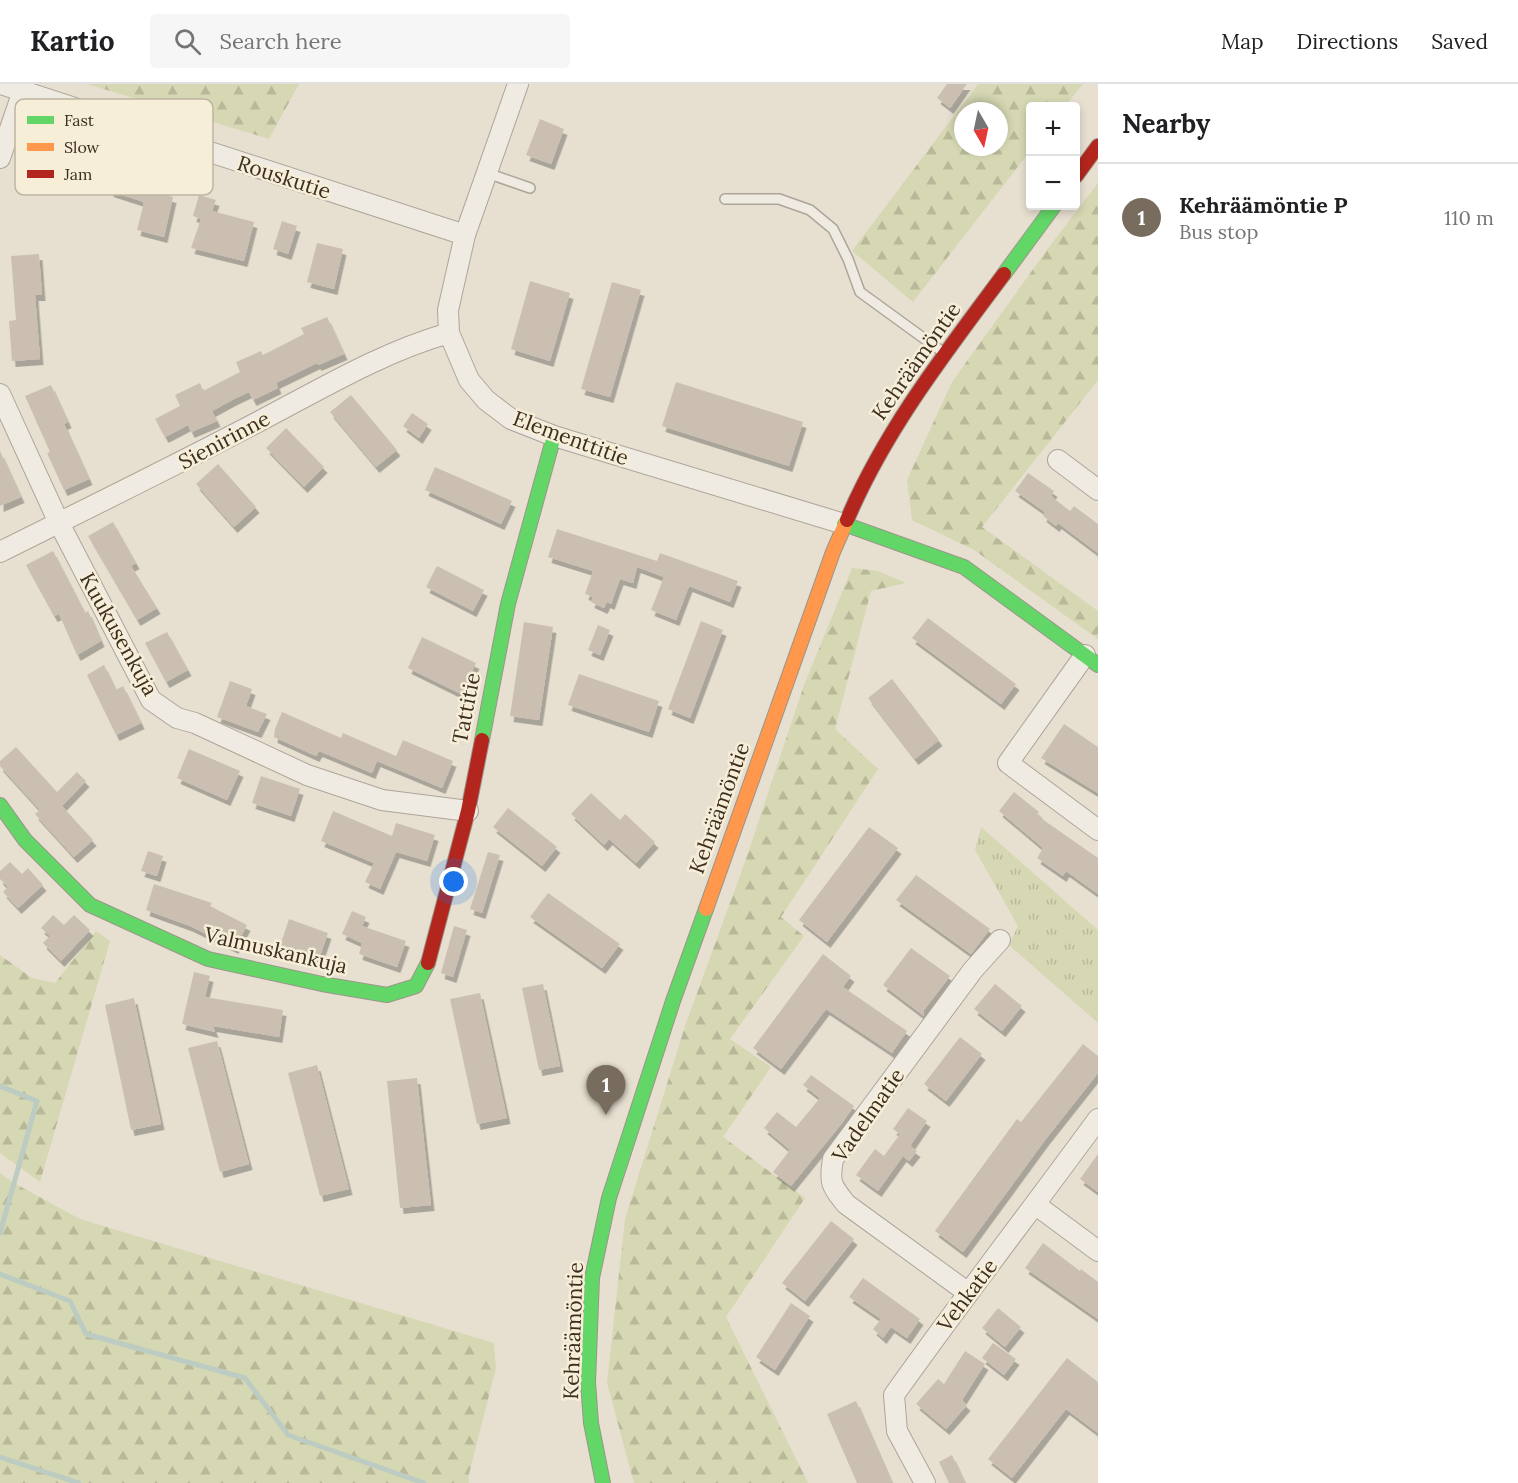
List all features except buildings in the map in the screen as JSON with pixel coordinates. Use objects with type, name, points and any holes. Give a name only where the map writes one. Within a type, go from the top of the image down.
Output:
[{"type":"street","name":"Rouskutie","points":[[1,84],[48,99]]},
{"type":"street","name":"Elementtitie","points":[[518,84],[465,235],[448,310],[449,333],[469,380],[486,400],[511,418],[554,436],[844,524]]},
{"type":"street","points":[[20,99],[23,91]]},
{"type":"street","points":[[0,158],[15,114]]},
{"type":"street","points":[[1080,171],[1098,146]]},
{"type":"street","name":"Rouskutie","points":[[213,153],[465,235]]},
{"type":"street","name":"Kehräämöntie","points":[[603,1483],[591,1423],[588,1382],[592,1278],[609,1198],[673,1001],[844,524],[862,484],[880,450],[945,354],[1051,210]]},
{"type":"street","name":"Sienirinne","points":[[0,552],[164,471],[374,362],[411,344],[449,333]]},
{"type":"street","name":"Kuukusenkuja","points":[[0,393],[59,523],[151,699],[177,718],[195,723],[307,775],[382,800],[468,811]]},
{"type":"street","name":"Tattitie","points":[[416,986],[427,965],[468,811],[508,604],[554,436]]},
{"type":"street","points":[[1058,460],[1098,490]]},
{"type":"street","points":[[844,524],[890,538],[964,567],[1092,660],[1008,763],[1098,830]]},
{"type":"street","name":"Valmuskankuja","points":[[0,805],[25,840],[90,905],[208,959],[322,984],[387,995],[416,986]]},
{"type":"street","name":"Vadelmatie","points":[[968,1292],[846,1204],[832,1187],[830,1174],[833,1160],[973,970],[1000,940]]},
{"type":"street","name":"Vehkatie","points":[[925,1483],[897,1431],[894,1395],[1098,1119]]},
{"type":"street","points":[[1036,1204],[1098,1251]]},
{"type":"lane","points":[[487,173],[530,188]]},
{"type":"lane","points":[[725,200],[779,199],[810,210],[833,230],[848,259],[860,292],[945,354]]},
{"type":"green space","points":[[87,84],[299,84],[269,139],[213,122],[213,99],[137,99]]},
{"type":"green space","points":[[978,84],[1083,84],[1068,102],[1026,102],[1026,156],[913,302],[852,251],[954,116],[954,156],[1008,156],[1008,102],[964,102]]},
{"type":"green space","points":[[1098,183],[1098,380],[982,527],[1098,611],[1098,639],[974,550],[912,520],[907,480],[952,382],[1049,247],[1077,210],[1080,210],[1080,207]]},
{"type":"green space","points":[[852,568],[878,571],[906,583],[871,591],[835,729],[878,769],[781,917],[804,936],[730,1039],[771,1067],[723,1137],[805,1198],[726,1317],[808,1483],[634,1483],[607,1383],[625,1219],[685,1026],[746,859],[804,685]]},
{"type":"green space","points":[[981,827],[1098,930],[1098,1023],[1009,945],[1018,926],[975,850]]},
{"type":"green space","points":[[96,931],[110,941],[40,1182],[0,1153],[0,955],[32,978],[55,983]]},
{"type":"green space","points":[[0,1173],[80,1219],[494,1343],[496,1368],[468,1478],[469,1483],[0,1483]]},
{"type":"waterway","points":[[0,1086],[37,1101],[0,1233]]},
{"type":"waterway","points":[[0,1274],[70,1301],[86,1334],[245,1378],[288,1435],[424,1483]]},
{"type":"waterway","points":[[0,1457],[79,1483]]},
{"type":"traffic: fast","points":[[1004,274],[1051,210]]},
{"type":"traffic: fast","points":[[482,740],[508,604],[554,436]]},
{"type":"traffic: fast","points":[[844,524],[964,567],[1098,665]]},
{"type":"traffic: fast","points":[[0,805],[25,840],[90,905],[208,959],[322,984],[387,995],[416,986],[428,963]]},
{"type":"traffic: fast","points":[[603,1483],[591,1423],[588,1382],[592,1278],[609,1198],[673,1001],[706,909]]},
{"type":"traffic: slow","points":[[706,909],[833,552],[847,520]]},
{"type":"traffic: jam","points":[[1080,171],[1098,146]]},
{"type":"traffic: jam","points":[[847,520],[862,487],[898,423],[939,362],[1004,274]]},
{"type":"traffic: jam","points":[[428,963],[468,811],[482,740]]},
{"type":"place","name":"Kehräämöntie P","points":[[606,1115]]}]
